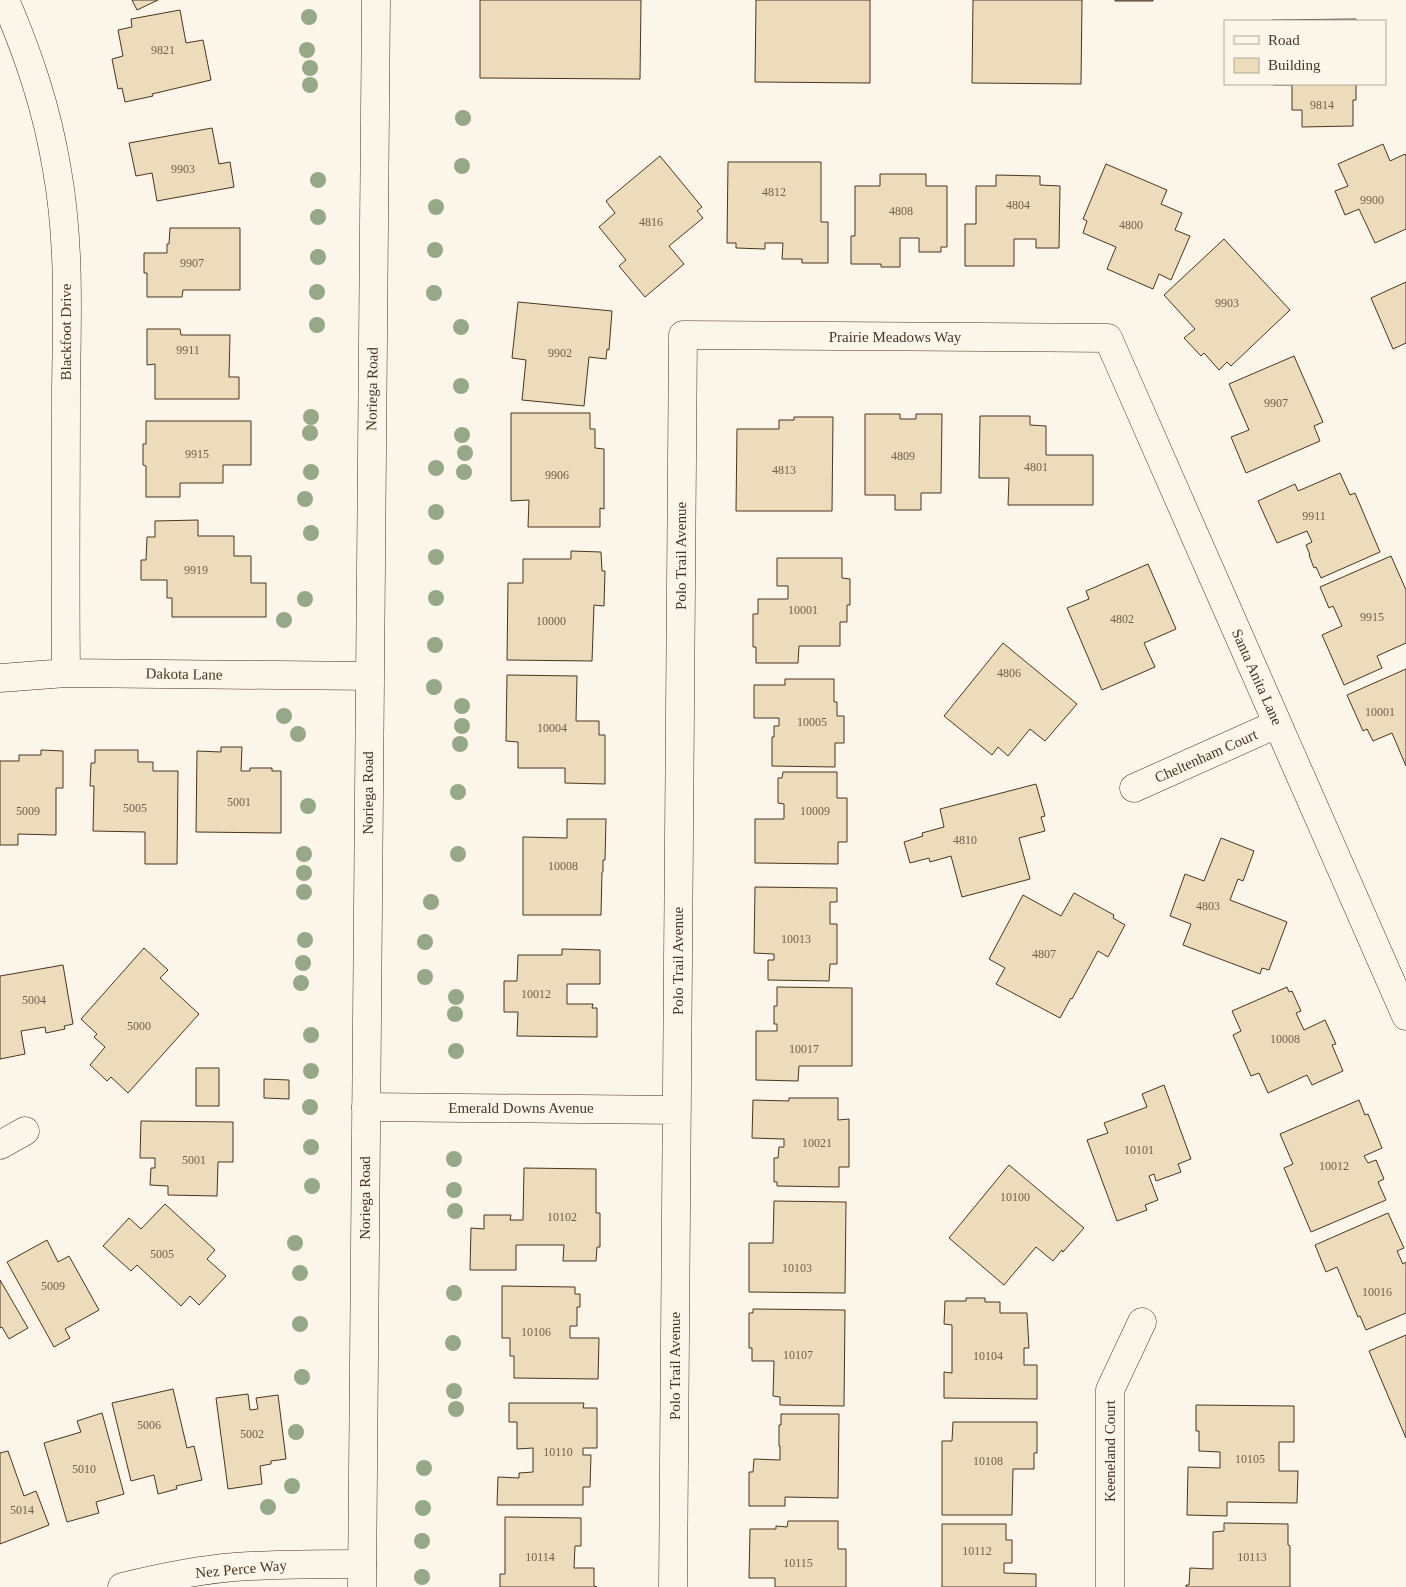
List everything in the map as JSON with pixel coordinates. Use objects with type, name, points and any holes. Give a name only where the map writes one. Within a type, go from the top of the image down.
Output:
[{"type":"street","name":"Blackfoot Drive","points":[[5,0],[26,50],[44,110],[57,170],[65,231],[67,293],[66,673]]},
{"type":"street","name":"Noriega Road","points":[[362,1575],[376,0]]},
{"type":"street","name":"Prairie Meadows Way","points":[[683,335],[1108,338]]},
{"type":"street","name":"Polo Trail Avenue","points":[[673,1587],[683,335]]},
{"type":"street","name":"Santa Anita Lane","points":[[1108,338],[1406,1016]]},
{"type":"street","name":"Dakota Lane","points":[[0,678],[66,673],[369,676]]},
{"type":"street","name":"Cheltenham Court","points":[[1134,788],[1278,724]]},
{"type":"street","name":"Emerald Downs Avenue","points":[[366,1107],[677,1110]]},
{"type":"street","points":[[0,1145],[25,1131]]},
{"type":"street","name":"Keeneland Court","points":[[1110,1587],[1110,1390],[1142,1322]]},
{"type":"street","name":"Nez Perce Way","points":[[122,1587],[164,1576],[234,1567],[304,1564],[362,1575]]},
{"type":"building","points":[[132,0],[158,0],[137,10]]},
{"type":"building","points":[[480,0],[641,0],[640,79],[480,78]]},
{"type":"building","points":[[756,0],[870,0],[870,83],[755,82]]},
{"type":"building","points":[[973,0],[1082,0],[1081,84],[972,83]]},
{"type":"building","points":[[1153,0],[1153,1],[1115,1]]},
{"type":"building","points":[[180,10],[186,43],[203,40],[211,80],[125,102],[122,88],[118,89],[112,59],[123,56],[118,30],[132,27],[131,19]]},
{"type":"building","points":[[1356,19],[1356,20],[1272,20]]},
{"type":"building","points":[[1292,85],[1356,85],[1356,100],[1353,100],[1353,126],[1302,127],[1302,110],[1292,110]]},
{"type":"building","points":[[212,128],[219,164],[230,162],[234,187],[157,201],[152,173],[136,176],[129,143]]},
{"type":"building","points":[[1383,144],[1390,161],[1405,154],[1406,156],[1406,229],[1375,243],[1359,209],[1345,215],[1335,191],[1348,186],[1338,164]]},
{"type":"building","points":[[660,156],[702,207],[697,211],[703,218],[669,246],[684,264],[645,297],[619,266],[626,260],[599,227],[615,213],[606,201]]},
{"type":"building","points":[[728,162],[821,162],[821,222],[828,222],[828,263],[802,263],[802,259],[782,259],[783,243],[765,243],[765,249],[736,248],[736,243],[727,243]]},
{"type":"building","points":[[1106,164],[1167,190],[1161,204],[1182,213],[1175,230],[1190,236],[1171,280],[1159,274],[1153,289],[1107,269],[1116,247],[1083,233],[1087,221],[1083,219]]},
{"type":"building","points":[[880,174],[926,174],[926,186],[947,186],[947,247],[941,247],[941,252],[919,252],[919,238],[900,238],[900,267],[881,267],[881,264],[851,264],[851,236],[855,236],[855,186],[880,186]]},
{"type":"building","points":[[996,175],[1040,176],[1040,185],[1060,186],[1059,248],[1036,248],[1036,239],[1014,239],[1014,266],[965,266],[965,224],[976,224],[976,186],[996,186]]},
{"type":"building","points":[[170,228],[240,228],[240,290],[183,290],[182,297],[147,297],[147,273],[144,273],[144,253],[167,253]]},
{"type":"building","points":[[1224,239],[1290,310],[1231,366],[1227,362],[1219,370],[1204,353],[1201,356],[1184,338],[1195,329],[1164,295]]},
{"type":"building","points":[[1406,282],[1406,343],[1393,349],[1371,298]]},
{"type":"building","points":[[518,302],[612,311],[609,350],[607,349],[606,359],[589,357],[584,406],[522,400],[526,360],[512,358]]},
{"type":"building","points":[[147,329],[180,329],[181,335],[230,335],[229,377],[239,377],[239,399],[155,399],[155,364],[147,365]]},
{"type":"building","points":[[1294,356],[1323,422],[1314,426],[1320,441],[1246,473],[1231,437],[1249,430],[1229,384]]},
{"type":"building","points":[[511,413],[590,413],[590,429],[595,429],[595,448],[604,449],[604,509],[600,508],[600,527],[528,527],[529,500],[511,501]]},
{"type":"building","points":[[865,414],[900,414],[900,419],[916,419],[916,414],[942,414],[941,493],[921,493],[921,510],[895,510],[895,495],[865,495]]},
{"type":"building","points":[[980,416],[1030,416],[1030,425],[1046,426],[1046,455],[1093,455],[1093,505],[1008,505],[1009,478],[979,478]]},
{"type":"building","points":[[794,417],[833,417],[832,511],[736,511],[737,429],[779,429],[779,420],[794,420]]},
{"type":"building","points":[[146,421],[251,421],[251,465],[223,465],[223,483],[180,483],[180,497],[146,497],[146,466],[143,465],[143,444],[146,444]]},
{"type":"building","points":[[1340,473],[1350,495],[1355,493],[1380,552],[1321,578],[1316,567],[1314,568],[1306,545],[1312,542],[1307,531],[1277,543],[1258,501],[1295,484],[1298,491]]},
{"type":"building","points":[[198,520],[198,536],[234,536],[234,556],[251,556],[251,583],[266,583],[266,617],[172,617],[172,598],[167,598],[167,580],[141,580],[141,560],[146,560],[147,537],[155,537],[155,521]]},
{"type":"building","points":[[571,551],[601,552],[602,571],[605,571],[604,606],[594,605],[592,661],[507,660],[508,583],[523,583],[523,559],[571,559]]},
{"type":"building","points":[[1391,556],[1406,590],[1406,643],[1377,656],[1382,668],[1344,685],[1322,635],[1342,626],[1333,606],[1329,608],[1320,587]]},
{"type":"building","points":[[777,558],[842,558],[842,578],[850,579],[850,605],[847,605],[847,622],[840,622],[840,646],[799,646],[798,663],[756,663],[756,647],[753,647],[753,614],[758,614],[758,599],[788,599],[788,586],[777,586]]},
{"type":"building","points":[[1148,564],[1176,629],[1144,643],[1155,667],[1102,690],[1067,608],[1089,599],[1086,591]]},
{"type":"building","points":[[1003,643],[1077,704],[1045,741],[1030,729],[1008,756],[998,747],[992,755],[944,716]]},
{"type":"building","points":[[1406,669],[1406,766],[1392,733],[1373,741],[1367,729],[1363,731],[1347,695]]},
{"type":"building","points":[[507,675],[577,676],[576,721],[599,721],[599,735],[605,735],[605,784],[565,783],[565,768],[518,768],[518,742],[506,741]]},
{"type":"building","points":[[785,679],[834,679],[834,702],[837,702],[837,716],[844,716],[844,743],[835,743],[835,767],[772,766],[772,737],[774,737],[774,726],[779,726],[779,718],[754,718],[754,685],[785,685]]},
{"type":"building","points":[[221,747],[242,747],[241,771],[250,771],[250,768],[272,768],[272,771],[281,771],[281,833],[196,832],[197,751],[221,752]]},
{"type":"building","points":[[41,750],[63,751],[63,788],[56,788],[56,835],[18,834],[18,845],[0,845],[0,761],[19,761],[19,755],[41,755]]},
{"type":"building","points":[[95,750],[138,750],[138,762],[153,762],[153,771],[178,771],[177,864],[145,864],[145,832],[93,831],[94,786],[90,786],[91,763],[95,763]]},
{"type":"building","points":[[783,772],[837,772],[837,798],[847,798],[847,842],[838,842],[838,864],[755,863],[755,819],[784,819],[784,804],[778,803],[778,778],[782,778]]},
{"type":"building","points":[[1036,784],[1045,816],[1041,817],[1045,831],[1019,838],[1030,879],[962,897],[951,856],[930,862],[929,858],[910,863],[904,842],[923,836],[922,833],[944,827],[940,809]]},
{"type":"building","points":[[567,819],[606,819],[601,915],[523,915],[523,837],[567,838]]},
{"type":"building","points":[[1221,838],[1254,851],[1243,881],[1238,879],[1230,900],[1287,922],[1269,970],[1262,968],[1260,974],[1183,945],[1191,924],[1170,916],[1185,874],[1204,881]]},
{"type":"building","points":[[755,887],[837,888],[837,902],[830,902],[830,924],[837,924],[837,964],[830,964],[829,981],[768,980],[768,960],[774,960],[774,954],[754,953]]},
{"type":"building","points":[[1074,893],[1114,915],[1113,918],[1125,925],[1108,957],[1098,951],[1060,1018],[996,984],[1005,968],[989,959],[1023,895],[1061,916]]},
{"type":"building","points":[[144,948],[168,970],[160,978],[199,1014],[128,1093],[111,1077],[107,1081],[90,1065],[105,1047],[94,1037],[97,1034],[81,1019]]},
{"type":"building","points":[[562,949],[600,950],[600,984],[567,984],[567,1004],[593,1004],[592,1008],[597,1008],[597,1037],[517,1036],[518,1012],[504,1012],[504,981],[517,981],[518,955],[562,955]]},
{"type":"building","points":[[63,965],[73,1024],[64,1026],[65,1029],[46,1033],[45,1027],[21,1031],[25,1054],[0,1059],[0,976]]},
{"type":"building","points":[[777,987],[852,988],[852,1066],[799,1066],[798,1081],[756,1080],[756,1031],[777,1031],[777,1024],[774,1024],[774,1006],[777,1006]]},
{"type":"building","points":[[1287,987],[1289,992],[1292,991],[1301,1011],[1296,1013],[1304,1030],[1325,1020],[1336,1044],[1332,1045],[1343,1071],[1312,1085],[1307,1075],[1268,1093],[1259,1073],[1251,1076],[1233,1035],[1241,1031],[1232,1011]]},
{"type":"building","points":[[196,1068],[219,1068],[219,1106],[196,1106]]},
{"type":"building","points":[[264,1079],[289,1080],[289,1099],[264,1098]]},
{"type":"building","points":[[1164,1085],[1191,1159],[1178,1164],[1181,1172],[1156,1181],[1154,1174],[1149,1176],[1158,1200],[1145,1205],[1147,1210],[1117,1221],[1087,1140],[1108,1133],[1104,1123],[1147,1107],[1142,1094]]},
{"type":"building","points":[[789,1098],[838,1098],[838,1120],[849,1119],[849,1167],[839,1167],[839,1187],[777,1186],[777,1182],[774,1182],[774,1158],[778,1158],[779,1147],[784,1147],[784,1139],[752,1138],[753,1100],[789,1101]]},
{"type":"building","points":[[1359,1100],[1365,1115],[1368,1114],[1382,1148],[1364,1156],[1368,1163],[1376,1160],[1384,1179],[1378,1182],[1386,1200],[1311,1232],[1284,1168],[1293,1164],[1280,1134]]},
{"type":"building","points":[[141,1121],[233,1122],[233,1162],[218,1162],[217,1196],[168,1195],[168,1186],[150,1185],[151,1168],[155,1168],[155,1158],[140,1158]]},
{"type":"building","points":[[1009,1165],[1084,1228],[1053,1261],[1036,1247],[1004,1285],[949,1238]]},
{"type":"building","points":[[524,1168],[596,1169],[596,1213],[600,1213],[600,1247],[597,1247],[596,1261],[563,1261],[564,1245],[516,1245],[516,1270],[470,1270],[471,1228],[484,1229],[484,1215],[511,1215],[510,1220],[523,1220]]},
{"type":"building","points":[[774,1201],[846,1202],[845,1293],[749,1292],[749,1243],[773,1243]]},
{"type":"building","points":[[165,1204],[215,1250],[207,1259],[226,1276],[199,1305],[190,1296],[181,1306],[137,1265],[131,1271],[103,1246],[129,1218],[141,1229]]},
{"type":"building","points":[[1388,1213],[1404,1248],[1397,1251],[1403,1264],[1406,1262],[1406,1313],[1366,1330],[1360,1316],[1358,1317],[1337,1267],[1326,1272],[1315,1245]]},
{"type":"building","points":[[47,1240],[58,1262],[69,1256],[99,1310],[65,1329],[70,1338],[54,1347],[7,1262]]},
{"type":"building","points":[[0,1280],[28,1328],[9,1339],[2,1327],[0,1328]]},
{"type":"building","points":[[502,1286],[575,1287],[575,1294],[580,1294],[580,1307],[577,1307],[577,1326],[570,1326],[570,1338],[599,1338],[598,1379],[514,1378],[514,1356],[510,1356],[510,1338],[502,1338]]},
{"type":"building","points":[[966,1298],[985,1298],[985,1302],[1000,1302],[1000,1313],[1027,1313],[1029,1348],[1024,1348],[1024,1365],[1037,1365],[1037,1399],[944,1398],[944,1372],[952,1373],[952,1325],[944,1324],[945,1301],[966,1301]]},
{"type":"building","points":[[753,1309],[845,1310],[844,1406],[780,1405],[780,1397],[773,1396],[774,1361],[752,1361],[752,1348],[749,1348],[749,1313],[753,1313]]},
{"type":"building","points":[[1406,1335],[1406,1438],[1369,1351]]},
{"type":"building","points":[[173,1389],[187,1448],[194,1446],[202,1480],[176,1486],[177,1489],[158,1494],[154,1475],[131,1481],[112,1403]]},
{"type":"building","points":[[248,1394],[250,1410],[258,1409],[256,1398],[278,1395],[286,1459],[271,1461],[271,1464],[260,1466],[262,1484],[228,1489],[216,1398]]},
{"type":"building","points":[[509,1403],[584,1403],[583,1408],[597,1408],[597,1448],[583,1448],[583,1455],[591,1455],[590,1487],[583,1487],[583,1505],[497,1505],[498,1477],[519,1478],[519,1473],[533,1472],[533,1448],[517,1449],[517,1422],[509,1422]]},
{"type":"building","points":[[1196,1405],[1294,1406],[1294,1442],[1279,1442],[1279,1471],[1298,1471],[1297,1503],[1227,1502],[1227,1516],[1187,1515],[1188,1467],[1220,1468],[1220,1452],[1199,1451],[1199,1431],[1196,1431]]},
{"type":"building","points":[[102,1413],[124,1494],[96,1502],[99,1513],[67,1522],[44,1443],[81,1432],[77,1421]]},
{"type":"building","points":[[781,1414],[839,1414],[838,1498],[785,1497],[785,1506],[749,1506],[749,1472],[753,1472],[754,1459],[780,1460],[779,1425],[781,1425]]},
{"type":"building","points":[[953,1422],[1037,1422],[1037,1453],[1034,1453],[1034,1469],[1013,1469],[1012,1515],[942,1515],[942,1441],[952,1441]]},
{"type":"building","points":[[8,1451],[24,1496],[36,1491],[49,1525],[0,1544],[0,1453]]},
{"type":"building","points":[[505,1517],[581,1518],[581,1546],[575,1546],[574,1568],[594,1568],[594,1586],[597,1587],[500,1587],[500,1574],[505,1574]]},
{"type":"building","points":[[788,1521],[838,1521],[838,1549],[846,1549],[846,1587],[775,1587],[775,1578],[749,1578],[750,1529],[776,1529],[776,1526],[787,1527]]},
{"type":"building","points":[[1224,1523],[1288,1524],[1290,1587],[1186,1587],[1186,1585],[1189,1585],[1190,1568],[1213,1569],[1213,1532],[1224,1531]]},
{"type":"building","points":[[942,1524],[1006,1524],[1006,1540],[1012,1540],[1012,1563],[1004,1563],[1004,1573],[1036,1574],[1036,1587],[942,1587]]}]
